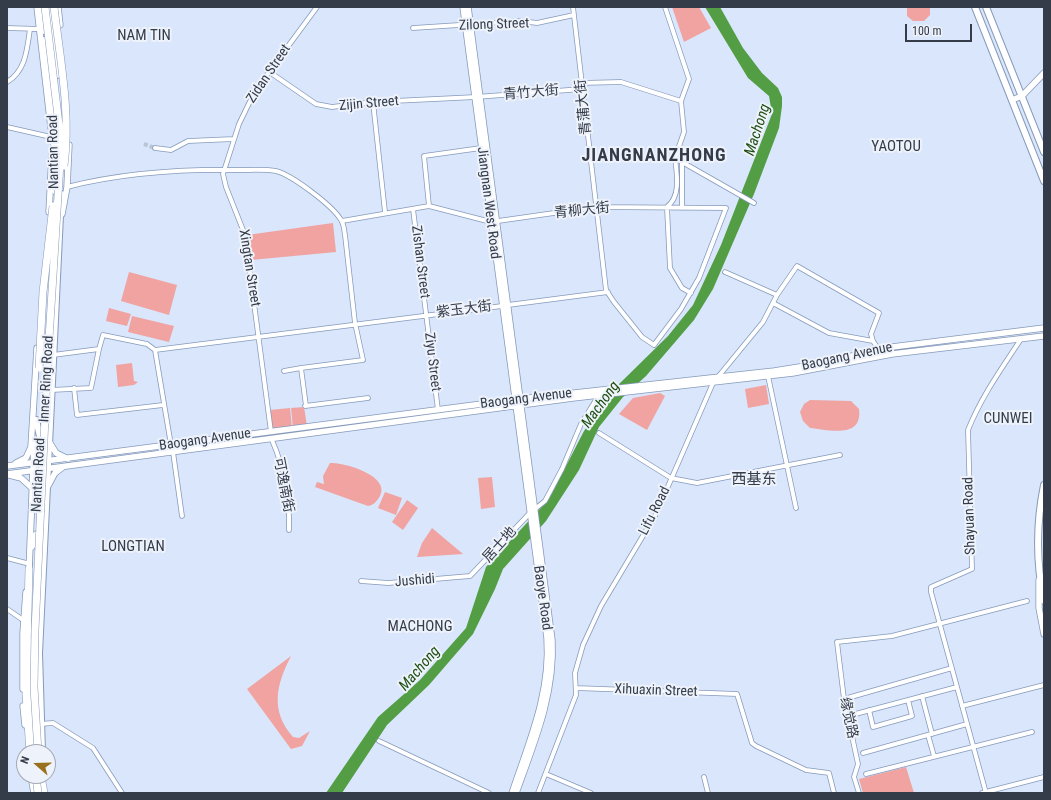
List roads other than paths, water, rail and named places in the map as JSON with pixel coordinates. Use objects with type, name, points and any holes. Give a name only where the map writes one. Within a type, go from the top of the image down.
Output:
[{"type":"highway","name":"Inner Ring Road","points":[[33,744],[30,701],[31,643],[54,200],[54,127],[41,7]]},
{"type":"highway","name":"Inner Ring Road","points":[[38,744],[34,687],[35,637],[57,220],[60,133],[45,7]]},
{"type":"highway","points":[[54,7],[65,100],[66,128],[65,154],[57,220]]},
{"type":"highway","points":[[39,368],[44,283],[54,200]]},
{"type":"highway","points":[[28,744],[26,708],[30,566]]},
{"type":"main road","points":[[37,7],[48,95],[51,137],[56,159],[50,231]]},
{"type":"main road","name":"Nantian Road","points":[[41,7],[53,107],[57,220],[53,355],[48,438],[39,668],[41,744]]},
{"type":"main road","name":"Nantian Road","points":[[49,7],[61,122],[56,159]]},
{"type":"main road","points":[[57,220],[67,187],[68,165],[68,99],[58,7]]},
{"type":"main road","points":[[463,7],[468,26],[478,97],[518,402]]},
{"type":"main road","points":[[468,7],[468,26]]},
{"type":"main road","points":[[975,7],[1044,181]]},
{"type":"main road","points":[[986,7],[1044,152]]},
{"type":"main road","points":[[53,39],[62,45]]},
{"type":"main road","points":[[1012,100],[1022,96],[1044,73]]},
{"type":"main road","points":[[48,95],[53,107]]},
{"type":"main road","name":"Jiangnan West Road","points":[[478,97],[481,148],[494,222]]},
{"type":"main road","points":[[60,110],[68,99]]},
{"type":"main road","points":[[54,123],[61,122],[68,110]]},
{"type":"main road","points":[[1021,122],[1023,117],[1027,116],[1031,119]]},
{"type":"main road","points":[[56,159],[68,165]]},
{"type":"main road","name":"Nantian Road","points":[[34,744],[31,668],[33,551],[37,523],[34,512],[36,470],[41,440],[48,311],[49,243],[50,231],[57,220]]},
{"type":"main road","points":[[7,466],[26,458],[30,451],[39,311],[45,256],[49,243]]},
{"type":"main road","points":[[39,311],[48,311]]},
{"type":"main road","name":"Baogang Avenue","points":[[7,475],[63,466],[272,440],[518,402],[794,368],[879,350],[1044,328]]},
{"type":"main road","name":"Baogang Avenue","points":[[572,395],[599,395],[768,376],[892,354],[1044,336]]},
{"type":"main road","points":[[37,463],[36,420],[39,368]]},
{"type":"main road","name":"Baogang Avenue","points":[[7,466],[438,410],[518,402]]},
{"type":"main road","name":"Baoye Road","points":[[512,793],[541,707],[548,666],[546,626],[533,511],[518,402]]},
{"type":"main road","points":[[31,440],[36,420]]},
{"type":"main road","points":[[36,420],[41,440]]},
{"type":"main road","points":[[271,432],[272,440]]},
{"type":"main road","points":[[48,438],[53,450],[68,459]]},
{"type":"main road","points":[[46,494],[51,479],[63,466]]},
{"type":"main road","points":[[28,744],[23,700],[23,620],[33,551],[34,512],[32,500],[36,470]]},
{"type":"main road","points":[[7,475],[21,478],[33,489]]},
{"type":"main road","points":[[1044,484],[1038,519],[1039,608],[1044,634]]},
{"type":"main road","name":"Baoye Road","points":[[516,793],[546,706],[552,667],[552,640],[536,538]]},
{"type":"main road","points":[[1039,573],[1044,601]]},
{"type":"main road","points":[[31,668],[39,668]]},
{"type":"main road","points":[[31,692],[39,692]]},
{"type":"street","name":"Zidan Street","points":[[224,169],[234,139],[250,101],[268,71],[317,7]]},
{"type":"street","name":"青蒲大街","points":[[573,7],[604,276],[608,292]]},
{"type":"street","points":[[608,292],[614,302],[642,337],[654,345],[691,293],[682,288],[670,268],[666,208],[674,202],[676,194],[675,158],[684,132],[681,101],[689,79],[665,7]]},
{"type":"street","name":"Zilong Street","points":[[413,28],[521,22],[537,23],[574,15]]},
{"type":"street","points":[[7,28],[40,29]]},
{"type":"street","points":[[7,82],[16,76],[25,60],[30,29]]},
{"type":"street","name":"Zijin Street","points":[[268,71],[290,88],[316,104],[324,107],[373,102],[478,97]]},
{"type":"street","points":[[581,83],[622,82],[681,101]]},
{"type":"street","name":"青竹大街","points":[[478,97],[582,88]]},
{"type":"street","points":[[373,102],[385,212]]},
{"type":"street","points":[[7,127],[51,137]]},
{"type":"street","points":[[155,148],[171,150],[188,141],[234,139]]},
{"type":"street","points":[[429,206],[424,156],[481,148]]},
{"type":"street","points":[[675,158],[754,203]]},
{"type":"street","points":[[682,162],[682,208]]},
{"type":"street","points":[[67,187],[153,173],[224,169],[275,171],[287,175],[317,197],[342,221],[355,323],[363,360],[284,371]]},
{"type":"street","name":"Xingtan Street","points":[[224,169],[223,178],[245,235],[260,338],[271,432]]},
{"type":"street","name":"Zishan Street","points":[[342,221],[385,212],[429,206],[494,222]]},
{"type":"street","name":"青柳大街","points":[[494,222],[596,207],[726,208],[699,278],[691,293]]},
{"type":"street","name":"Zishan Street","points":[[413,209],[426,315]]},
{"type":"street","name":"Lifu Road","points":[[538,793],[576,695],[575,673],[583,646],[601,606],[656,514],[713,382],[762,322],[797,266],[879,313],[871,334],[873,341]]},
{"type":"street","points":[[725,272],[778,295]]},
{"type":"street","name":"紫玉大街","points":[[155,350],[260,338],[355,323],[608,292]]},
{"type":"street","points":[[773,303],[829,333],[873,341],[879,350]]},
{"type":"street","name":"Ziyu Street","points":[[426,315],[438,410]]},
{"type":"street","points":[[51,390],[91,388],[103,335],[147,344],[155,350],[163,405],[171,445]]},
{"type":"street","name":"Shayuan Road","points":[[984,793],[973,746],[931,592],[932,587],[972,570],[968,430],[975,412],[996,376],[1022,339]]},
{"type":"street","points":[[53,355],[99,349]]},
{"type":"street","points":[[301,368],[306,406],[368,398]]},
{"type":"street","points":[[768,376],[796,508]]},
{"type":"street","points":[[74,388],[77,415],[163,405]]},
{"type":"street","name":"居士地","points":[[361,581],[388,583],[470,576],[533,511],[545,501],[581,424],[599,395]]},
{"type":"street","points":[[599,433],[671,478],[697,483],[840,454]]},
{"type":"street","name":"可逸南街","points":[[272,440],[280,459],[290,511],[289,530]]},
{"type":"street","points":[[173,452],[182,516]]},
{"type":"street","points":[[7,558],[30,566]]},
{"type":"street","points":[[940,624],[1027,601]]},
{"type":"street","points":[[7,609],[23,620]]},
{"type":"street","name":"缘觉路","points":[[859,793],[854,777],[858,764],[844,699],[837,642],[892,636],[940,624]]},
{"type":"street","points":[[844,699],[952,668]]},
{"type":"street","points":[[962,706],[1044,685]]},
{"type":"street","points":[[848,716],[957,687]]},
{"type":"street","name":"Xihuaxin Street","points":[[576,688],[737,694],[752,743],[806,770],[829,773],[834,793]]},
{"type":"street","points":[[922,696],[934,756]]},
{"type":"street","points":[[869,710],[873,727],[912,716],[908,700]]},
{"type":"street","points":[[40,724],[53,723],[93,748],[122,793]]},
{"type":"street","points":[[863,753],[967,724]]},
{"type":"street","points":[[866,774],[1032,732]]},
{"type":"street","points":[[380,741],[489,793]]},
{"type":"street","points":[[546,774],[591,793]]},
{"type":"street","points":[[704,777],[708,793]]},
{"type":"street","points":[[984,793],[1044,777]]},
{"type":"tunnel","points":[[144,144],[155,148]]},
{"type":"district","name":"NAM TIN","points":[[144,36]]},
{"type":"district","name":"YAOTOU","points":[[896,147]]},
{"type":"district","name":"JIANGNANZHONG","points":[[654,156]]},
{"type":"district","name":"CUNWEI","points":[[1008,419]]},
{"type":"district","name":"西基东","points":[[754,480]]},
{"type":"district","name":"LONGTIAN","points":[[133,547]]},
{"type":"district","name":"MACHONG","points":[[420,627]]},
{"type":"water label","name":"Machong","points":[[758,130]]},
{"type":"water label","name":"Machong","points":[[601,405]]},
{"type":"water label","name":"Machong","points":[[420,669]]}]
